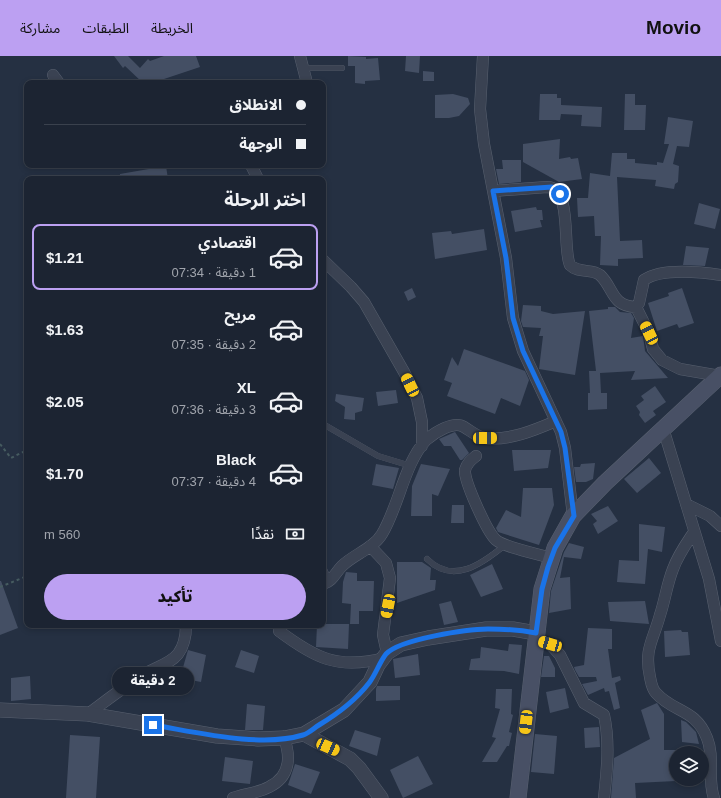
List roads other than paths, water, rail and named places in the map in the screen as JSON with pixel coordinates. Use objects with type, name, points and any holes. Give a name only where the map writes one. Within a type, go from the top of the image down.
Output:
[{"type":"main road","points":[[518,798],[542,589],[551,558],[567,524],[605,483],[721,375]]},
{"type":"street","points":[[300,56],[306,80]]},
{"type":"street","points":[[483,56],[480,109],[484,144],[506,258],[513,318],[518,336],[556,421],[565,448],[574,516]]},
{"type":"street","points":[[493,191],[547,187],[552,187],[558,191],[562,201],[570,265],[577,270],[597,274],[618,300],[628,306],[636,307]]},
{"type":"street","points":[[326,263],[364,302],[404,372],[417,398],[422,422],[422,446]]},
{"type":"street","points":[[636,307],[639,303],[644,280],[652,275],[673,273],[721,275]]},
{"type":"street","points":[[636,307],[649,333],[653,348],[662,360],[680,370],[721,375]]},
{"type":"street","points":[[326,583],[342,566],[370,546],[382,534],[411,466],[422,446],[437,433],[454,425],[460,425],[478,436],[485,438],[503,438],[524,433],[556,421]]},
{"type":"street","points":[[663,428],[709,579],[721,641]]},
{"type":"street","points":[[476,456],[469,460],[465,470],[466,479],[495,539],[505,545],[551,558]]},
{"type":"street","points":[[686,504],[710,516],[721,526]]},
{"type":"street","points":[[694,532],[682,550],[673,569],[660,616],[647,651],[647,662],[655,692],[667,703],[694,717],[707,738],[712,760],[711,783],[714,798]]},
{"type":"street","points":[[370,546],[386,563],[390,578],[383,635],[386,655]]},
{"type":"street","points":[[88,714],[141,677],[166,664],[177,654],[184,644],[186,628]]},
{"type":"street","points":[[0,710],[88,714],[217,736],[258,739],[284,738],[304,734],[344,710],[370,682],[386,655],[401,644],[486,628],[513,629],[536,636],[550,644],[560,655],[584,703],[604,715],[608,731],[607,774],[604,798]]},
{"type":"street","points":[[279,631],[302,648],[329,660],[351,663],[386,655]]},
{"type":"street","points":[[304,734],[350,759],[359,768],[381,798]]},
{"type":"street","points":[[233,798],[270,787],[281,778],[288,765],[289,752],[284,738]]},
{"type":"lane","points":[[303,68],[342,68]]},
{"type":"lane","points":[[326,426],[378,456],[411,466]]},
{"type":"lane","points":[[427,559],[435,567],[449,572],[463,570],[479,565],[505,545]]}]
